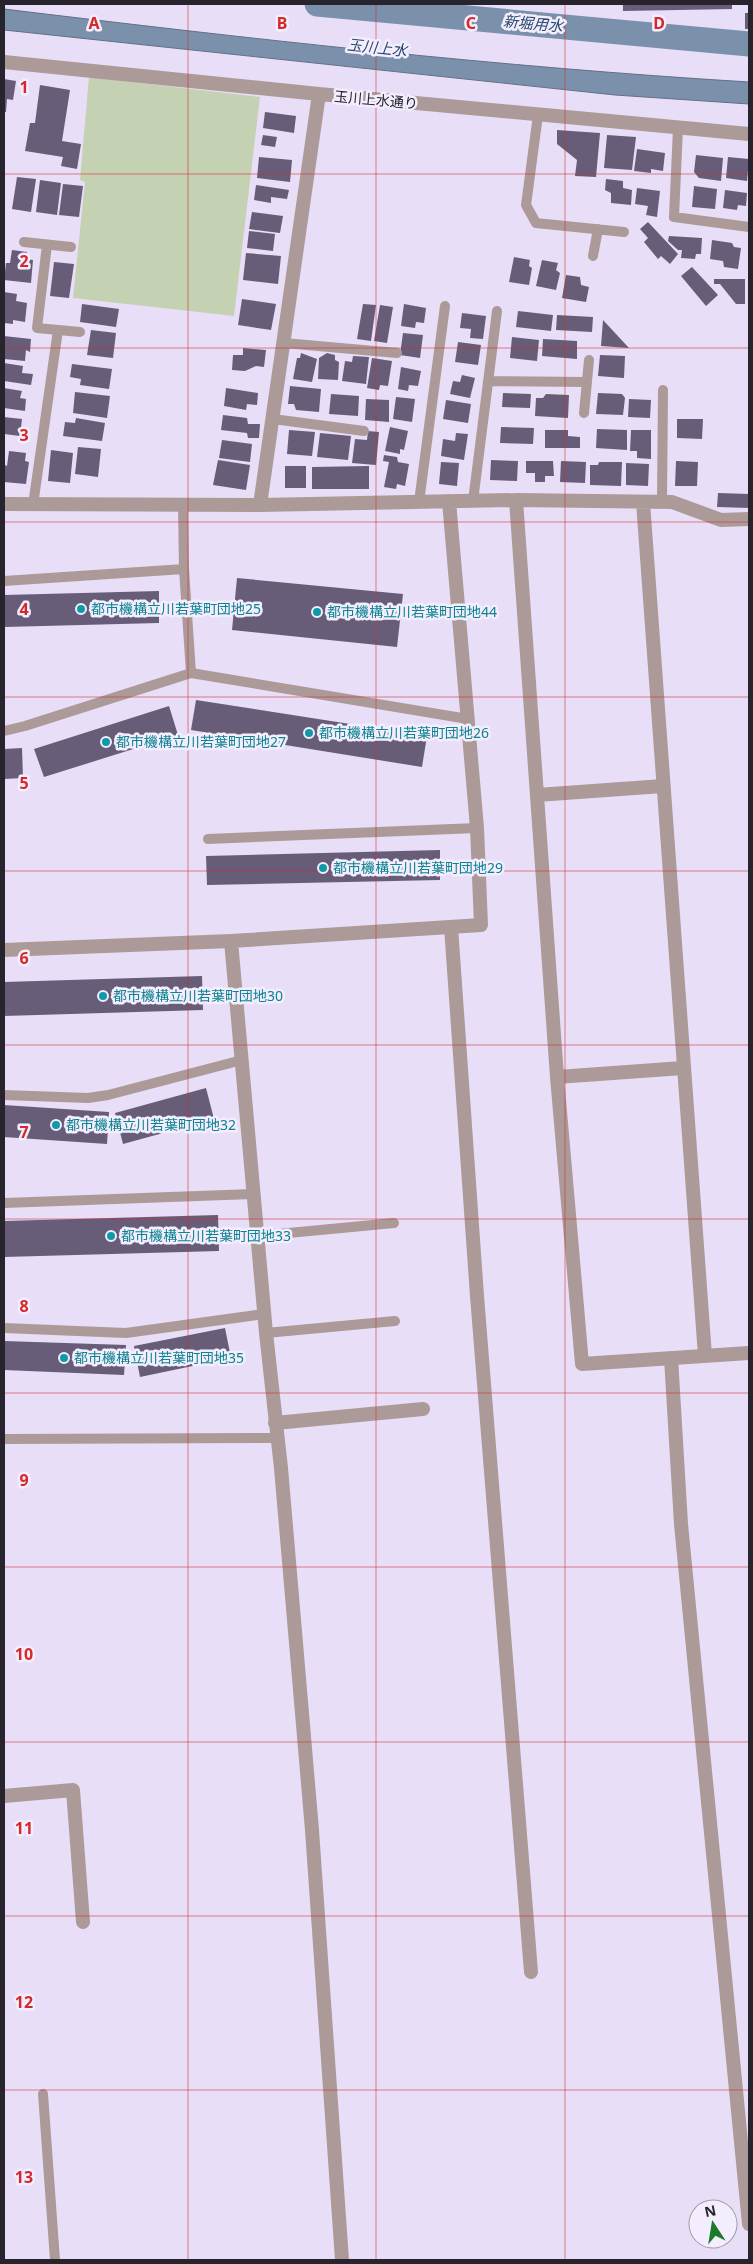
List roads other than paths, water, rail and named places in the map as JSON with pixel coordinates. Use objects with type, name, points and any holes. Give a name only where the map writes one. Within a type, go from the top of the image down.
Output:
[{"type":"street","name":"玉川上水通り","points":[[4,62],[319,94],[749,134]]},
{"type":"street","points":[[260,505],[319,94]]},
{"type":"street","points":[[4,504],[260,505],[516,500],[672,502],[721,520],[749,519]]},
{"type":"street","points":[[516,500],[557,1076],[582,1364],[749,1354]]},
{"type":"street","points":[[4,950],[231,941],[481,925],[477,828],[449,501]]},
{"type":"street","points":[[643,502],[704,1356]]},
{"type":"street","points":[[536,795],[663,786]]},
{"type":"street","points":[[451,927],[477,1296],[531,1972]]},
{"type":"street","points":[[231,941],[256,1236],[276,1438],[282,1468],[312,1830],[342,2260]]},
{"type":"street","points":[[557,1076],[683,1068]]},
{"type":"street","points":[[670,1358],[681,1524],[749,2224]]},
{"type":"street","points":[[275,1424],[423,1409]]},
{"type":"street","points":[[4,1796],[73,1790],[83,1922]]},
{"type":"lane","points":[[538,115],[526,205],[536,223],[624,232]]},
{"type":"lane","points":[[678,128],[674,217],[749,227]]},
{"type":"lane","points":[[593,256],[598,229]]},
{"type":"lane","points":[[24,242],[71,247]]},
{"type":"lane","points":[[47,244],[37,328],[80,332]]},
{"type":"lane","points":[[419,502],[445,306]]},
{"type":"lane","points":[[473,501],[497,311]]},
{"type":"lane","points":[[33,505],[58,330]]},
{"type":"lane","points":[[284,343],[397,353]]},
{"type":"lane","points":[[584,413],[589,360]]},
{"type":"lane","points":[[488,381],[588,382]]},
{"type":"lane","points":[[662,502],[663,390]]},
{"type":"lane","points":[[273,419],[364,431]]},
{"type":"lane","points":[[183,505],[184,569],[191,673]]},
{"type":"lane","points":[[4,581],[184,569]]},
{"type":"lane","points":[[4,731],[17,729],[191,673],[468,719]]},
{"type":"lane","points":[[208,839],[477,828]]},
{"type":"lane","points":[[4,1095],[88,1098],[242,1060]]},
{"type":"lane","points":[[4,1203],[253,1194]]},
{"type":"lane","points":[[256,1236],[394,1223]]},
{"type":"lane","points":[[4,1328],[126,1333],[264,1314]]},
{"type":"lane","points":[[266,1333],[395,1321]]},
{"type":"lane","points":[[4,1439],[276,1438]]},
{"type":"lane","points":[[43,2094],[55,2260]]},
{"type":"water","points":[[4,9],[376,51],[656,76],[749,82],[749,104],[615,95],[4,30]]},
{"type":"waterway","name":"新堀用水","points":[[317,4],[749,44]]},
{"type":"place","name":"都市機構立川若葉町団地25","points":[[81,609]]},
{"type":"place","name":"都市機構立川若葉町団地44","points":[[317,612]]},
{"type":"place","name":"都市機構立川若葉町団地26","points":[[309,733]]},
{"type":"place","name":"都市機構立川若葉町団地27","points":[[106,742]]},
{"type":"place","name":"都市機構立川若葉町団地29","points":[[323,868]]},
{"type":"place","name":"都市機構立川若葉町団地30","points":[[103,996]]},
{"type":"place","name":"都市機構立川若葉町団地32","points":[[56,1125]]},
{"type":"place","name":"都市機構立川若葉町団地33","points":[[111,1236]]},
{"type":"place","name":"都市機構立川若葉町団地35","points":[[64,1358]]},
{"type":"water label","name":"玉川上水","points":[[377,48]]}]
